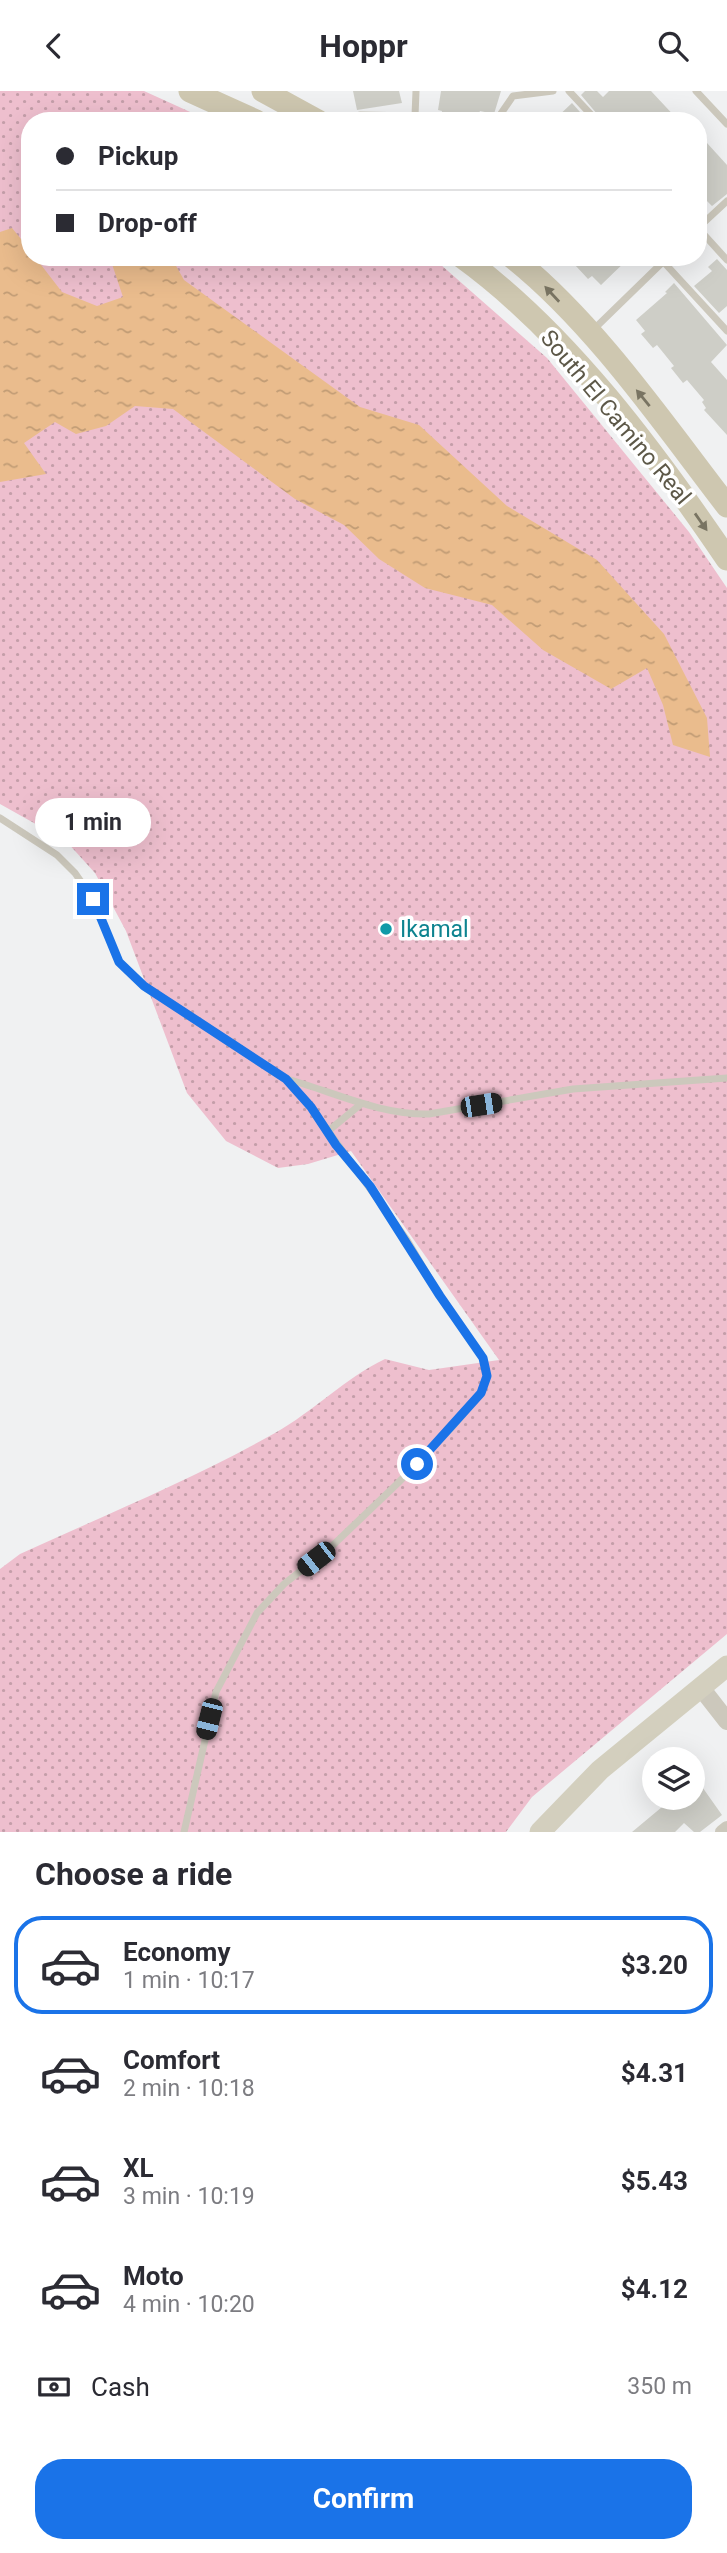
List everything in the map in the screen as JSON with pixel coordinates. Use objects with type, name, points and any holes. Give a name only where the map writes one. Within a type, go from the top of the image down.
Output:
[{"type":"main road","points":[[190,91],[236,112]]},
{"type":"main road","points":[[264,91],[302,112]]},
{"type":"main road","name":"South El Camino Real","points":[[472,266],[540,326],[584,372],[639,440],[727,559]]},
{"type":"main road","name":"South El Camino Real","points":[[523,266],[589,334],[723,493]]},
{"type":"main road","points":[[540,326],[554,326],[571,335],[589,334]]},
{"type":"main road","points":[[540,1832],[600,1770],[725,1672]]},
{"type":"street","points":[[702,1689],[727,1721]]},
{"type":"street","points":[[722,1832],[727,1828]]},
{"type":"lane","points":[[415,91],[415,112]]},
{"type":"lane","points":[[502,112],[513,96],[553,91]]},
{"type":"lane","points":[[569,91],[589,112]]},
{"type":"lane","points":[[696,91],[727,124]]},
{"type":"lane","points":[[707,220],[727,201]]},
{"type":"lane","points":[[707,238],[727,260]]},
{"type":"lane","points":[[589,334],[656,266]]},
{"type":"lane","points":[[669,266],[727,331]]},
{"type":"lane","points":[[0,818],[57,855],[75,873],[93,899],[119,962],[144,986],[286,1079],[332,1092],[361,1104],[407,1114],[429,1114],[573,1089],[727,1077]]},
{"type":"lane","points":[[184,1832],[216,1692],[257,1613],[284,1584],[331,1547],[398,1483],[481,1393],[487,1376],[483,1358],[440,1296],[407,1240],[370,1186],[286,1079]]},
{"type":"lane","points":[[327,1132],[361,1104]]},
{"type":"shaded area","points":[[0,91],[144,91],[190,112],[21,112],[21,266],[442,266],[547,358],[689,532],[727,588],[727,1634],[532,1797],[506,1832],[0,1832],[0,1569],[20,1554],[244,1450],[289,1424],[356,1375],[385,1359],[429,1370],[499,1360],[351,1151],[308,1164],[278,1168],[226,1141],[187,1093],[126,931],[95,873],[66,841],[0,804]]},
{"type":"water","points":[[12,228],[21,239],[21,266],[42,266],[62,292],[97,306],[123,297],[113,266],[176,266],[184,280],[360,407],[419,425],[507,506],[597,560],[664,634],[707,718],[710,757],[673,745],[663,705],[647,668],[611,689],[543,650],[492,605],[425,588],[379,559],[344,525],[295,499],[173,409],[135,406],[106,426],[76,434],[55,422],[24,443],[46,474],[0,482],[0,232]]},
{"type":"building","points":[[353,91],[399,91],[402,103],[357,110]]},
{"type":"building","points":[[441,91],[501,91],[495,112],[438,110]]},
{"type":"building","points":[[585,91],[597,91],[603,97],[609,91],[651,91],[671,112],[595,112],[581,95]]},
{"type":"building","points":[[572,103],[580,112],[562,112]]},
{"type":"building","points":[[707,143],[727,165],[727,194],[712,206],[707,201]]},
{"type":"building","points":[[717,259],[727,270],[727,306],[719,313],[694,286],[712,271],[708,267]]},
{"type":"building","points":[[576,266],[621,266],[601,285],[592,276],[588,279]]},
{"type":"building","points":[[674,283],[727,345],[711,362],[727,380],[727,435],[704,410],[704,400],[687,380],[683,383],[671,368],[674,366],[657,345],[653,348],[641,334],[645,331],[636,320],[667,293],[665,292]]},
{"type":"building","points":[[705,1791],[722,1815],[700,1832],[694,1832],[684,1823],[675,1832],[632,1832],[658,1810],[705,1810]]},
{"type":"place","name":"Ikamal","points":[[386,929]]},
{"type":"route","points":[[93,899],[119,962],[144,986],[286,1079],[311,1107],[336,1145],[370,1186],[483,1358],[487,1376],[481,1393],[417,1464]]}]
